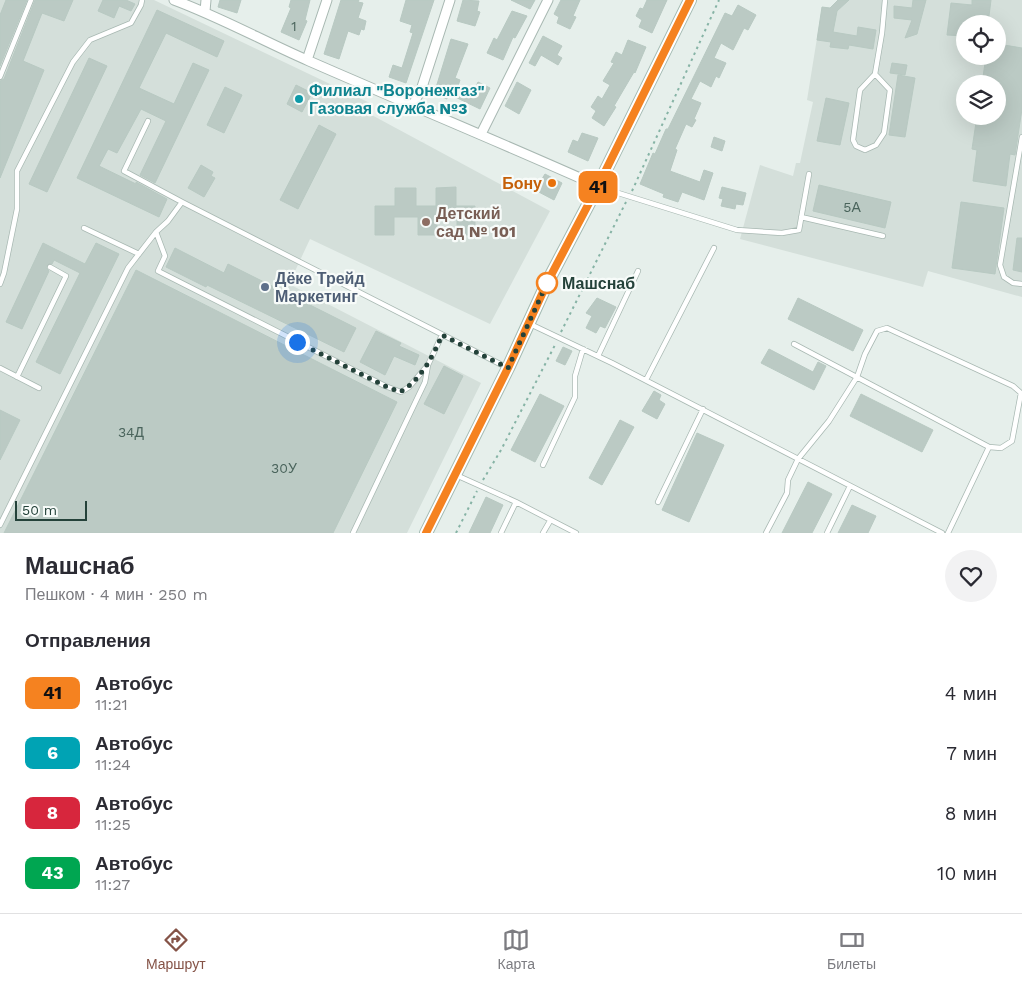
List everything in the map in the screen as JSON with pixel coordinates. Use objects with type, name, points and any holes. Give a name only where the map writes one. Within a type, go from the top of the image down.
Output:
[{"type":"main road","points":[[426,533],[508,368],[548,281],[598,186],[690,0]]},
{"type":"street","points":[[174,0],[204,11],[307,60],[598,186]]},
{"type":"street","points":[[204,11],[206,0]]},
{"type":"street","points":[[307,60],[327,0]]},
{"type":"street","points":[[413,105],[422,86],[450,0]]},
{"type":"street","points":[[481,134],[548,0]]},
{"type":"lane","points":[[0,77],[31,0]]},
{"type":"lane","points":[[0,284],[17,210],[18,171],[73,62],[90,40],[131,23],[141,6],[142,0]]},
{"type":"lane","points":[[875,74],[890,90],[884,133],[876,145],[865,150],[856,146],[853,140],[860,90],[875,74],[882,34],[885,0]]},
{"type":"lane","points":[[148,121],[124,171],[508,368]]},
{"type":"lane","points":[[1022,137],[1000,265],[1004,277],[1013,283],[1022,284]]},
{"type":"lane","points":[[598,186],[737,230],[782,233],[798,230],[809,174]]},
{"type":"lane","points":[[0,526],[128,268],[182,202]]},
{"type":"lane","points":[[801,217],[883,236]]},
{"type":"lane","points":[[84,228],[139,254]]},
{"type":"lane","points":[[156,232],[165,256],[158,271],[385,386],[400,392],[409,387],[428,365]]},
{"type":"lane","points":[[646,380],[714,248]]},
{"type":"lane","points":[[17,376],[66,276],[50,267]]},
{"type":"lane","points":[[598,356],[638,271]]},
{"type":"lane","points":[[529,324],[646,380],[942,533]]},
{"type":"lane","points":[[766,533],[787,493],[788,480],[798,459],[829,421],[857,377],[865,354],[877,331],[887,328],[1013,386],[1021,392],[1012,441],[1001,448],[989,447],[857,377],[794,344]]},
{"type":"lane","points":[[353,533],[425,382],[428,365],[442,335]]},
{"type":"lane","points":[[543,465],[575,397],[574,376],[583,349]]},
{"type":"lane","points":[[0,368],[39,388]]},
{"type":"lane","points":[[658,502],[702,409]]},
{"type":"lane","points":[[948,533],[989,447]]},
{"type":"lane","points":[[455,475],[516,502],[576,533]]},
{"type":"lane","points":[[827,533],[850,486]]},
{"type":"lane","points":[[501,533],[516,502]]},
{"type":"lane","points":[[544,533],[550,521]]},
{"type":"path","points":[[456,533],[501,450],[629,196],[720,0]]},
{"type":"shaded area","points":[[0,0],[154,0],[372,104],[368,113],[550,211],[490,324],[310,239],[289,284],[481,383],[407,533],[0,533]]},
{"type":"shaded area","points":[[838,0],[1022,0],[1022,297],[928,271],[923,287],[740,239],[760,165],[793,176],[796,163],[800,163],[813,102],[807,100],[822,7],[830,8]]},
{"type":"building","points":[[6,0],[27,0],[0,66],[0,15]]},
{"type":"building","points":[[35,0],[73,0],[64,21],[42,13],[23,61],[44,70],[0,178],[0,81],[4,79]]},
{"type":"building","points":[[103,0],[126,0],[135,4],[131,11],[119,6],[114,18],[98,11]]},
{"type":"building","points":[[220,0],[241,0],[237,13],[218,7]]},
{"type":"building","points":[[291,0],[310,0],[305,20],[307,21],[299,40],[281,32],[291,8],[289,7]]},
{"type":"building","points":[[341,0],[359,0],[358,2],[363,3],[358,18],[366,21],[364,30],[361,29],[359,35],[348,31],[339,59],[324,54]]},
{"type":"building","points":[[406,0],[434,0],[406,83],[389,77],[393,65],[402,68],[413,33],[410,32],[412,25],[400,21]]},
{"type":"building","points":[[463,0],[479,1],[477,11],[480,12],[475,26],[457,21]]},
{"type":"building","points":[[511,0],[535,0],[530,9]]},
{"type":"building","points":[[561,0],[580,0],[573,16],[576,17],[570,29],[557,23],[559,17],[554,14]]},
{"type":"building","points":[[647,0],[667,0],[652,33],[639,27],[642,20],[636,16],[640,8],[643,9]]},
{"type":"building","points":[[838,0],[849,0],[837,11],[833,32],[857,36],[858,27],[876,30],[873,49],[849,45],[848,49],[830,47],[831,42],[817,40],[822,7],[830,8]]},
{"type":"building","points":[[913,0],[926,0],[917,34],[905,38],[912,20],[894,18],[894,6],[912,8]]},
{"type":"building","points":[[972,0],[991,0],[989,15],[956,15],[956,36],[947,35],[951,3],[972,5]]},
{"type":"building","points":[[738,5],[756,15],[748,30],[744,28],[733,50],[721,43],[714,58],[726,63],[719,78],[716,76],[711,87],[700,81],[691,99],[701,103],[694,119],[696,120],[692,127],[686,124],[675,149],[677,150],[670,171],[700,182],[704,170],[713,173],[704,200],[682,192],[678,202],[663,197],[664,194],[640,184],[653,153],[655,154],[666,129],[668,129],[725,13],[732,16]]},
{"type":"building","points":[[157,10],[224,41],[217,57],[166,33],[139,88],[174,104],[193,63],[209,70],[155,183],[140,175],[166,121],[141,109],[117,153],[108,149],[99,166],[136,184],[136,182],[167,199],[159,217],[77,178]]},
{"type":"building","points":[[512,11],[527,16],[515,38],[513,37],[503,60],[487,53],[494,38],[497,40]]},
{"type":"building","points":[[543,36],[562,46],[557,55],[562,58],[558,65],[541,55],[535,66],[529,63]]},
{"type":"building","points":[[451,39],[468,44],[455,78],[460,80],[458,86],[473,93],[478,82],[490,88],[480,109],[449,94],[447,99],[434,94]]},
{"type":"building","points":[[628,40],[646,47],[635,73],[604,126],[592,118],[596,111],[591,107],[598,96],[602,99],[610,85],[603,81],[614,63],[611,62],[616,52],[622,55]]},
{"type":"building","points":[[1006,45],[1022,48],[1022,109],[1015,155],[1010,154],[1006,186],[973,181],[977,150],[972,149],[976,125],[1006,125],[1006,75],[983,75],[985,65],[1006,65]]},
{"type":"building","points":[[89,58],[107,66],[47,192],[29,184]]},
{"type":"building","points":[[892,63],[907,65],[905,75],[890,73]]},
{"type":"building","points":[[898,75],[915,78],[905,137],[889,135]]},
{"type":"building","points":[[517,82],[531,90],[519,114],[505,106]]},
{"type":"building","name":"Филиал \"Воронежгаз\" Газовая служба №3","points":[[296,85],[312,93],[302,112],[287,104]]},
{"type":"building","points":[[225,87],[242,95],[224,133],[207,125]]},
{"type":"building","points":[[826,98],[849,103],[840,145],[817,141]]},
{"type":"building","points":[[319,125],[336,134],[298,209],[280,200]]},
{"type":"building","points":[[582,133],[598,138],[588,161],[568,152],[573,140],[578,142]]},
{"type":"building","points":[[714,137],[725,141],[722,151],[711,147]]},
{"type":"building","points":[[201,165],[213,172],[211,176],[215,178],[204,197],[188,188]]},
{"type":"building","points":[[545,174],[562,183],[554,200],[535,190]]},
{"type":"building","points":[[819,185],[891,202],[885,228],[813,211]]},
{"type":"building","points":[[456,187],[456,206],[475,206],[475,235],[457,235],[457,217],[437,217],[437,235],[418,235],[418,217],[394,217],[394,235],[375,235],[375,206],[395,206],[395,188],[416,188],[416,206],[436,206],[436,188]]},
{"type":"building","points":[[722,187],[746,193],[743,205],[736,204],[735,209],[721,206],[723,199],[719,198]]},
{"type":"building","points":[[961,202],[1004,208],[995,274],[952,268]]},
{"type":"building","points":[[1017,238],[1022,238],[1022,272],[1013,270]]},
{"type":"building","points":[[43,243],[85,264],[96,243],[119,254],[60,374],[36,362],[80,273],[54,260],[46,268],[49,271],[22,329],[6,322]]},
{"type":"building","points":[[175,248],[224,273],[228,264],[356,328],[344,352],[166,267]]},
{"type":"building","points":[[136,270],[397,402],[333,533],[4,533]]},
{"type":"building","points":[[597,298],[616,307],[605,328],[600,326],[596,333],[586,328],[592,316],[586,313]]},
{"type":"building","points":[[798,298],[863,330],[853,351],[788,319]]},
{"type":"building","points":[[376,331],[401,343],[399,346],[419,355],[415,365],[394,356],[385,375],[360,362]]},
{"type":"building","points":[[563,347],[572,351],[565,365],[556,361]]},
{"type":"building","points":[[769,349],[813,372],[818,362],[826,366],[814,390],[761,363]]},
{"type":"building","points":[[444,366],[463,376],[444,414],[424,404]]},
{"type":"building","points":[[654,391],[661,395],[659,400],[665,404],[657,419],[642,411]]},
{"type":"building","points":[[540,394],[564,406],[535,462],[511,450]]},
{"type":"building","points":[[861,394],[933,430],[922,452],[850,416]]},
{"type":"building","points":[[0,410],[20,420],[0,460]]},
{"type":"building","points":[[620,420],[634,427],[602,485],[589,478]]},
{"type":"building","points":[[697,433],[724,445],[689,522],[662,510]]},
{"type":"building","points":[[808,482],[832,494],[812,533],[782,533]]},
{"type":"building","points":[[486,497],[503,505],[490,533],[469,533]]},
{"type":"building","points":[[852,505],[876,516],[868,533],[838,533]]},
{"type":"bus line","name":"41","points":[[426,533],[508,368],[548,281],[598,186],[690,0]]},
{"type":"place","name":"Филиал \"Воронежгаз\" Газовая служба №3","points":[[299,99]]},
{"type":"place","name":"Бону","points":[[552,183]]},
{"type":"place","name":"Детский сад № 101","points":[[426,222]]},
{"type":"place","name":"Машснаб","points":[[547,283]]},
{"type":"place","name":"Дёке Трейд Маркетинг","points":[[265,287]]},
{"type":"route","points":[[297,342],[400,392],[409,387],[428,365],[442,335],[508,368],[548,281],[547,283]]}]
